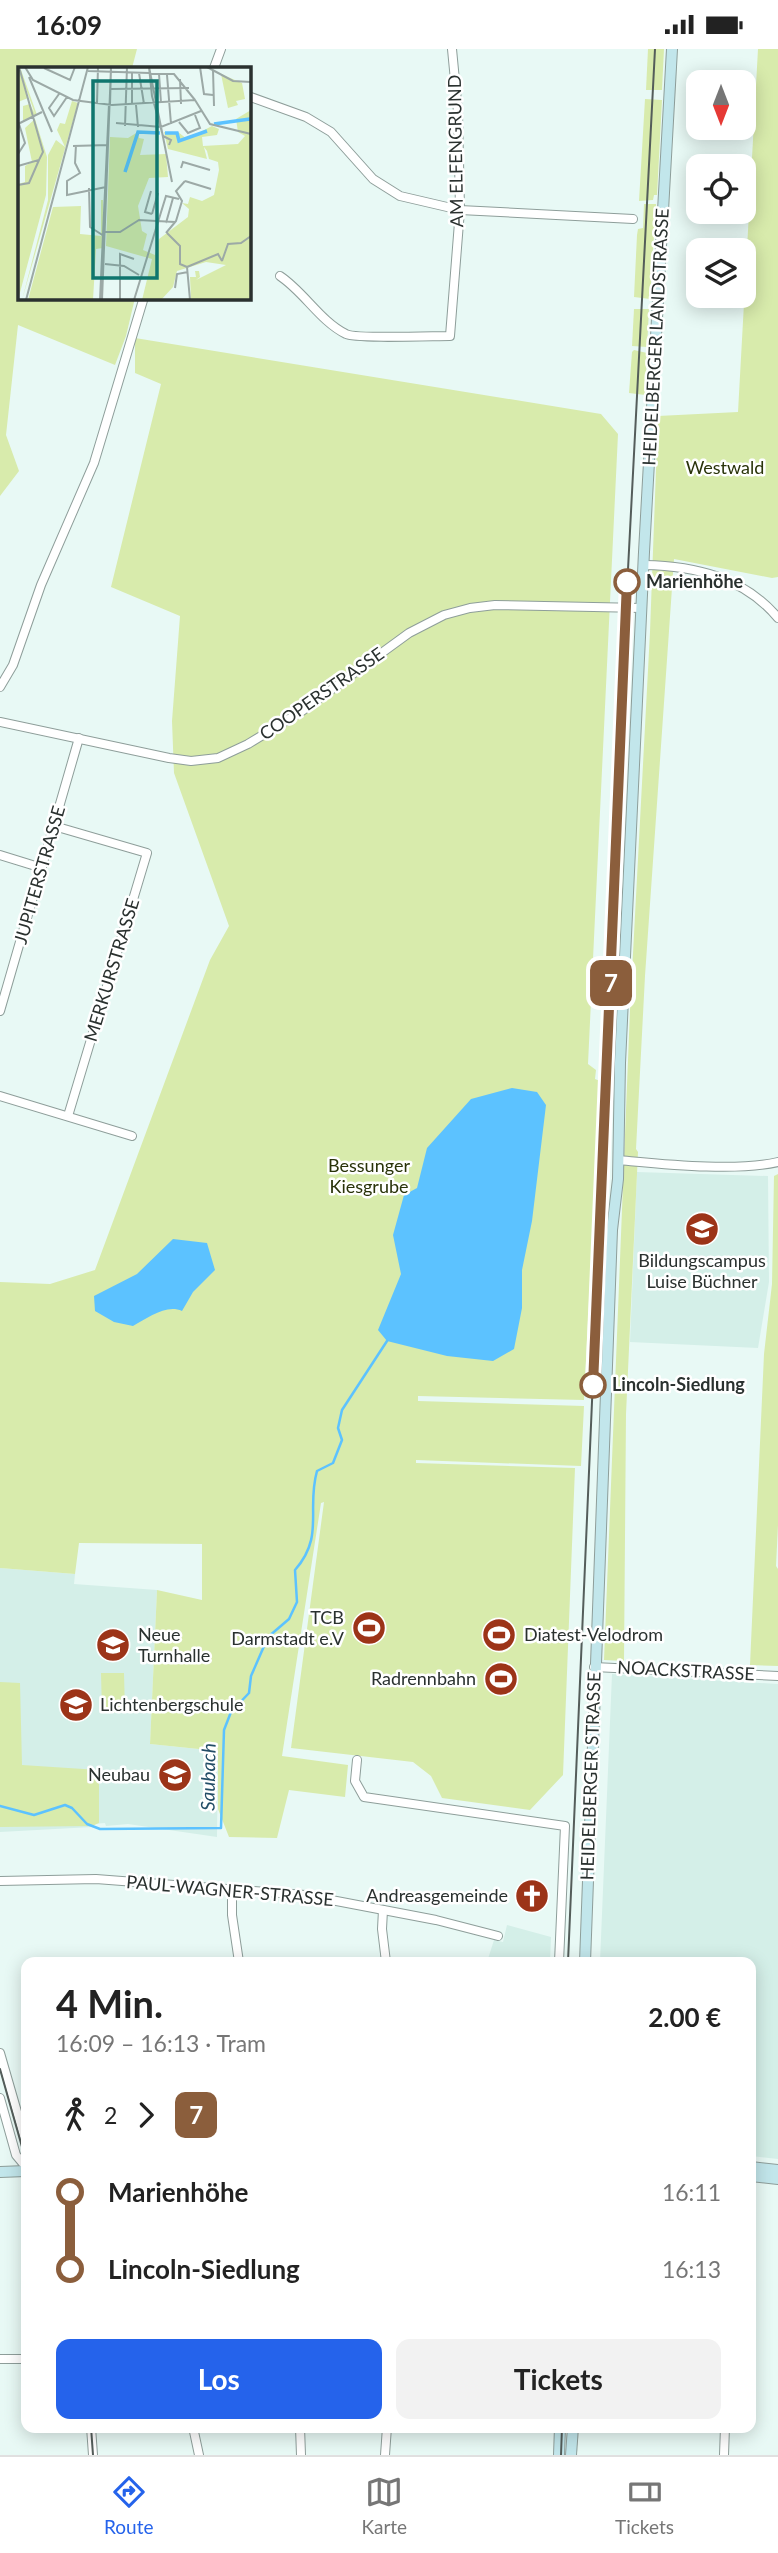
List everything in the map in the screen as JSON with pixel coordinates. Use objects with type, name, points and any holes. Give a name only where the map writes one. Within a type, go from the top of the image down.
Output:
[{"type":"street","points":[[215,67],[221,49]]},
{"type":"street","name":"AM ELFENGRUND","points":[[280,277],[348,336],[450,336],[460,210],[452,49]]},
{"type":"street","name":"HEIDELBERGER LANDSTRASSE","points":[[641,625],[672,49]]},
{"type":"street","points":[[250,97],[306,117],[331,132],[373,179],[400,196],[460,210],[633,219]]},
{"type":"street","points":[[0,687],[13,664],[41,585],[97,455],[143,299]]},
{"type":"street","points":[[644,565],[685,567],[715,575],[757,596],[778,618]]},
{"type":"street","name":"COOPERSTRASSE","points":[[0,722],[169,758],[191,761],[218,758],[248,744],[302,711],[409,633],[444,615],[470,608],[516,604],[642,608]]},
{"type":"street","name":"HEIDELBERGER STRASSE","points":[[585,1957],[612,1230],[617,1195],[620,1063],[641,625]]},
{"type":"street","name":"JUPITERSTRASSE","points":[[0,1011],[79,738]]},
{"type":"street","name":"MERKURSTRASSE","points":[[54,826],[147,853],[68,1116]]},
{"type":"street","points":[[0,855],[42,868]]},
{"type":"street","points":[[0,1097],[132,1136]]},
{"type":"street","points":[[618,1160],[727,1166],[778,1162]]},
{"type":"street","name":"NOACKSTRASSE","points":[[594,1667],[778,1675]]},
{"type":"street","name":"HEIDELBERGER STRASSE","points":[[357,1760],[355,1781],[364,1797],[565,1826],[559,1957]]},
{"type":"street","name":"PAUL-WAGNER-STRASSE","points":[[0,1881],[96,1879],[305,1895],[498,1936]]},
{"type":"street","points":[[232,1889],[232,1915],[238,1957]]},
{"type":"street","points":[[383,1910],[385,1957]]},
{"type":"street","points":[[0,2053],[21,2126]]},
{"type":"street","points":[[0,2098],[16,2155],[21,2162]]},
{"type":"street","points":[[756,2168],[778,2170]]},
{"type":"street","points":[[0,2172],[21,2170]]},
{"type":"street","points":[[756,2177],[778,2179]]},
{"type":"street","points":[[0,2359],[21,2358]]},
{"type":"street","points":[[91,2433],[93,2455]]},
{"type":"street","points":[[194,2433],[199,2455]]},
{"type":"street","points":[[300,2433],[301,2455]]},
{"type":"street","points":[[385,2455],[387,2433]]},
{"type":"street","points":[[559,2455],[560,2433]]},
{"type":"street","points":[[571,2455],[573,2433]]},
{"type":"street","points":[[724,2455],[726,2433]]},
{"type":"shaded area","name":"Bildungscampus Luise Büchner","points":[[637,1172],[768,1176],[769,1282],[758,1348],[630,1342]]},
{"type":"shaded area","name":"Lichtenbergschule","points":[[0,1568],[75,1574],[74,1584],[157,1590],[150,1744],[218,1751],[217,1837],[128,1824],[106,1826],[105,1823],[92,1824],[92,1827],[0,1832]]},
{"type":"shaded area","points":[[612,1674],[778,1684],[778,2159],[756,2157],[756,1957],[600,1957]]},
{"type":"shaded area","points":[[507,1925],[551,1937],[550,1957],[489,1957],[494,1940],[503,1942]]},
{"type":"green space","points":[[0,49],[137,49],[132,67],[18,67],[18,299],[135,299],[126,336],[115,365],[18,325],[6,435],[19,471],[0,496]]},
{"type":"green space","points":[[648,49],[664,49],[662,90],[646,90]]},
{"type":"green space","name":"Westwald","points":[[758,49],[778,49],[778,577],[674,559],[645,976],[636,1149],[638,1152],[626,1414],[624,1661],[604,1660],[630,1010],[650,632],[658,416],[738,412],[744,308],[756,308],[756,238],[748,238],[748,224],[756,224],[756,154],[752,154],[753,140],[756,140]]},
{"type":"green space","points":[[645,99],[662,100],[657,195],[654,195],[653,200],[639,201]]},
{"type":"green space","points":[[644,204],[656,204],[650,299],[634,297],[637,235],[638,229],[643,228]]},
{"type":"green space","points":[[634,309],[649,309],[647,347],[632,346]]},
{"type":"green space","name":"Bessunger Kiesgrube","points":[[135,338],[601,414],[618,434],[588,1064],[596,1070],[595,1079],[600,1081],[584,1400],[418,1396],[418,1401],[584,1406],[581,1466],[416,1460],[416,1463],[575,1468],[563,1775],[530,1810],[442,1798],[431,1776],[413,1762],[291,1748],[324,1502],[321,1503],[282,1756],[348,1765],[345,1797],[289,1790],[277,1838],[229,1837],[218,1809],[218,1751],[150,1744],[157,1590],[202,1600],[202,1544],[79,1543],[75,1574],[0,1568],[0,1282],[50,1284],[95,1270],[210,960],[229,926],[174,773],[172,721],[180,616],[111,587],[161,384],[135,373]]},
{"type":"green space","points":[[634,350],[647,353],[645,395],[629,393]]},
{"type":"green space","points":[[778,1174],[778,1666],[750,1665],[764,1354],[772,1284],[774,1176]]},
{"type":"green space","points":[[101,1673],[124,1673],[125,1712],[102,1713]]},
{"type":"green space","points":[[0,1682],[20,1683],[22,1765],[99,1770],[99,1823],[92,1826],[0,1827]]},
{"type":"water","points":[[512,1088],[537,1092],[546,1105],[532,1221],[522,1270],[522,1308],[514,1349],[493,1361],[447,1356],[387,1341],[378,1330],[401,1274],[393,1235],[404,1195],[417,1188],[427,1148],[471,1099]]},
{"type":"water","points":[[173,1239],[207,1243],[215,1270],[193,1292],[182,1311],[163,1311],[133,1326],[114,1322],[95,1311],[94,1296],[137,1274]]},
{"type":"waterway","name":"Saubach","points":[[0,1806],[34,1815],[65,1805],[72,1808],[87,1824],[100,1829],[221,1828],[224,1730],[231,1712],[249,1693],[251,1676],[268,1637],[289,1619],[297,1602],[295,1570],[310,1546],[317,1471],[333,1463],[342,1440],[338,1428],[342,1410],[387,1341]]},
{"type":"tram line","points":[[568,1957],[626,608],[655,49]]},
{"type":"tram line","name":"7","points":[[593,1385],[627,582]]},
{"type":"tram line","points":[[0,2069],[21,2143]]},
{"type":"tram line","points":[[91,2433],[93,2455]]},
{"type":"tram line","points":[[561,2455],[562,2433]]},
{"type":"place","name":"Marienhöhe","points":[[627,582]]},
{"type":"place","name":"Bildungscampus Luise Büchner","points":[[702,1229]]},
{"type":"place","name":"Lincoln-Siedlung","points":[[593,1385]]},
{"type":"place","name":"TCB Darmstadt e.V","points":[[369,1628]]},
{"type":"place","name":"Diatest-Velodrom","points":[[499,1635]]},
{"type":"place","name":"Neue Turnhalle","points":[[113,1645]]},
{"type":"place","name":"Radrennbahn","points":[[501,1679]]},
{"type":"place","name":"Lichtenbergschule","points":[[76,1705]]},
{"type":"place","name":"Neubau","points":[[175,1775]]},
{"type":"place","name":"Andreasgemeinde","points":[[532,1896]]}]
